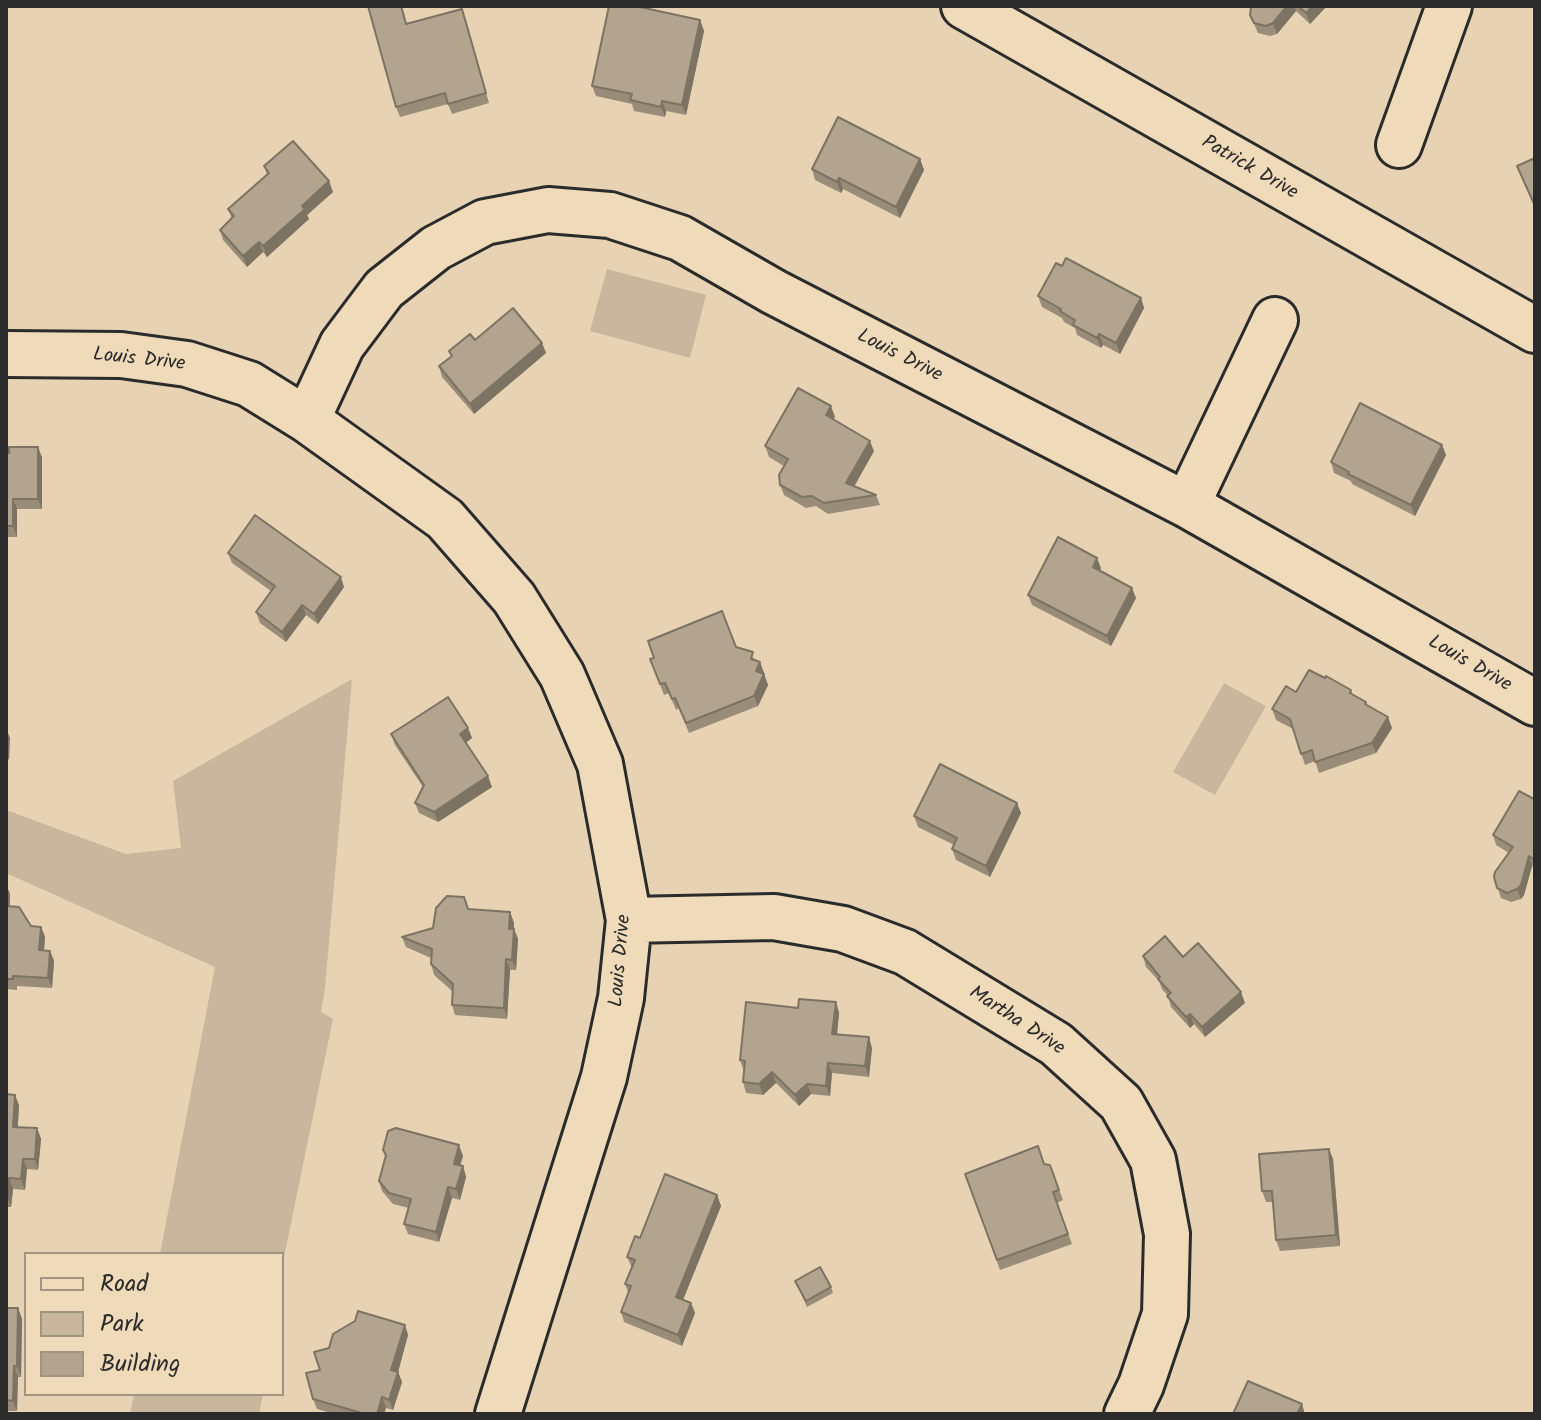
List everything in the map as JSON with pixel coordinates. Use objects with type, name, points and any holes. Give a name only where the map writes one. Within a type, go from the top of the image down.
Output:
[{"type":"street","name":"Patrick Drive","points":[[964,6],[1535,330]]},
{"type":"street","points":[[1399,145],[1449,6]]},
{"type":"street","name":"Louis Drive","points":[[307,420],[342,345],[384,289],[436,248],[485,222],[548,210],[610,215],[680,238],[774,292],[1187,505],[1535,703]]},
{"type":"street","points":[[1187,505],[1275,320]]},
{"type":"street","name":"Louis Drive","points":[[6,354],[121,355],[187,364],[249,384],[307,420],[445,519],[514,598],[562,675],[600,764],[629,920],[621,998],[604,1077],[498,1414]]},
{"type":"street","name":"Martha Drive","points":[[629,920],[774,917],[843,929],[905,952],[1056,1044],[1121,1103],[1153,1160],[1167,1234],[1165,1314],[1141,1385],[1127,1414]]},
{"type":"green space","points":[[607,269],[706,295],[690,358],[590,331]]},
{"type":"green space","points":[[352,679],[321,1012],[333,1019],[284,1257],[284,1252],[160,1252],[215,967],[6,873],[6,810],[126,854],[181,848],[173,781]]},
{"type":"green space","points":[[1224,683],[1266,706],[1215,795],[1173,772]]},
{"type":"green space","points":[[134,1396],[263,1396],[259,1414],[130,1414]]},
{"type":"building","points":[[368,6],[401,6],[406,24],[462,9],[486,93],[448,104],[445,93],[396,107]]},
{"type":"building","points":[[609,6],[635,6],[700,20],[682,105],[662,101],[661,107],[630,100],[632,94],[592,86]]},
{"type":"building","points":[[1251,6],[1287,6],[1273,23],[1266,26],[1254,23],[1250,15]]},
{"type":"building","points":[[1298,6],[1313,6],[1306,13]]},
{"type":"building","points":[[838,117],[920,159],[896,207],[839,178],[837,182],[812,169]]},
{"type":"building","points":[[293,141],[329,181],[302,206],[305,209],[263,246],[259,242],[243,256],[220,230],[234,216],[228,209],[269,173],[264,166]]},
{"type":"building","points":[[1535,158],[1535,206],[1517,166]]},
{"type":"building","points":[[1066,258],[1141,298],[1116,343],[1099,334],[1097,338],[1073,325],[1075,320],[1038,296],[1056,263],[1062,266]]},
{"type":"building","points":[[513,308],[542,343],[470,404],[439,366],[452,356],[449,351],[470,334],[475,340]]},
{"type":"building","points":[[798,388],[831,406],[826,415],[870,441],[846,483],[876,495],[824,503],[812,496],[802,497],[780,485],[779,475],[788,459],[765,446]]},
{"type":"building","points":[[1360,403],[1442,445],[1411,505],[1348,474],[1331,462]]},
{"type":"building","points":[[9,447],[38,447],[38,499],[13,499],[13,526],[6,526],[6,453],[9,453]]},
{"type":"building","points":[[255,515],[341,577],[314,614],[302,605],[282,632],[256,612],[275,586],[228,553]]},
{"type":"building","points":[[1058,537],[1097,558],[1093,567],[1132,588],[1107,636],[1028,595]]},
{"type":"building","points":[[722,611],[736,647],[753,652],[751,659],[760,662],[756,671],[764,674],[754,696],[686,723],[665,683],[660,684],[650,659],[654,658],[648,641]]},
{"type":"building","points":[[1309,670],[1351,690],[1350,693],[1365,704],[1388,717],[1372,743],[1315,762],[1312,750],[1301,754],[1290,719],[1272,709],[1286,686],[1296,692]]},
{"type":"building","points":[[448,697],[468,728],[460,734],[488,776],[434,812],[415,803],[424,785],[391,734]]},
{"type":"building","points":[[940,764],[1017,803],[986,866],[952,849],[957,838],[914,816]]},
{"type":"building","points":[[1519,791],[1535,797],[1535,860],[1529,856],[1521,885],[1507,893],[1497,888],[1494,877],[1513,847],[1493,835]]},
{"type":"building","points":[[447,896],[464,897],[468,909],[510,912],[509,929],[514,929],[512,960],[506,959],[504,1008],[452,1005],[453,984],[431,964],[432,949],[402,937],[433,928],[436,908]]},
{"type":"building","points":[[6,906],[19,907],[31,926],[41,927],[39,950],[50,951],[48,978],[13,976],[13,979],[6,979]]},
{"type":"building","points":[[1165,936],[1183,957],[1198,943],[1241,992],[1202,1027],[1190,1014],[1186,1017],[1167,996],[1171,993],[1143,956]]},
{"type":"building","points":[[799,999],[836,1002],[832,1034],[869,1037],[865,1066],[828,1063],[826,1086],[807,1084],[795,1095],[772,1072],[759,1084],[743,1082],[745,1061],[740,1060],[746,1002],[798,1008]]},
{"type":"building","points":[[6,1094],[15,1095],[13,1127],[37,1128],[35,1159],[23,1159],[21,1179],[9,1178],[7,1196],[6,1196]]},
{"type":"building","points":[[396,1128],[459,1145],[454,1164],[463,1166],[456,1189],[448,1187],[436,1232],[404,1224],[411,1199],[389,1193],[379,1181],[388,1131]]},
{"type":"building","points":[[1038,1146],[1044,1164],[1050,1165],[1059,1190],[1053,1192],[1068,1234],[997,1260],[965,1174]]},
{"type":"building","points":[[1329,1149],[1336,1235],[1276,1240],[1272,1191],[1262,1191],[1259,1154]]},
{"type":"building","points":[[665,1174],[717,1195],[676,1297],[691,1303],[678,1335],[621,1312],[631,1286],[625,1284],[635,1260],[627,1257],[635,1236],[640,1238]]},
{"type":"building","points":[[820,1267],[831,1287],[806,1301],[795,1281]]},
{"type":"building","points":[[6,1308],[18,1308],[13,1401],[6,1400]]},
{"type":"building","points":[[358,1311],[405,1325],[391,1370],[398,1372],[389,1400],[382,1397],[377,1414],[365,1414],[313,1399],[306,1373],[320,1370],[314,1352],[329,1348],[333,1334],[355,1321]]},
{"type":"building","points":[[1248,1381],[1302,1404],[1297,1414],[1233,1414]]}]
